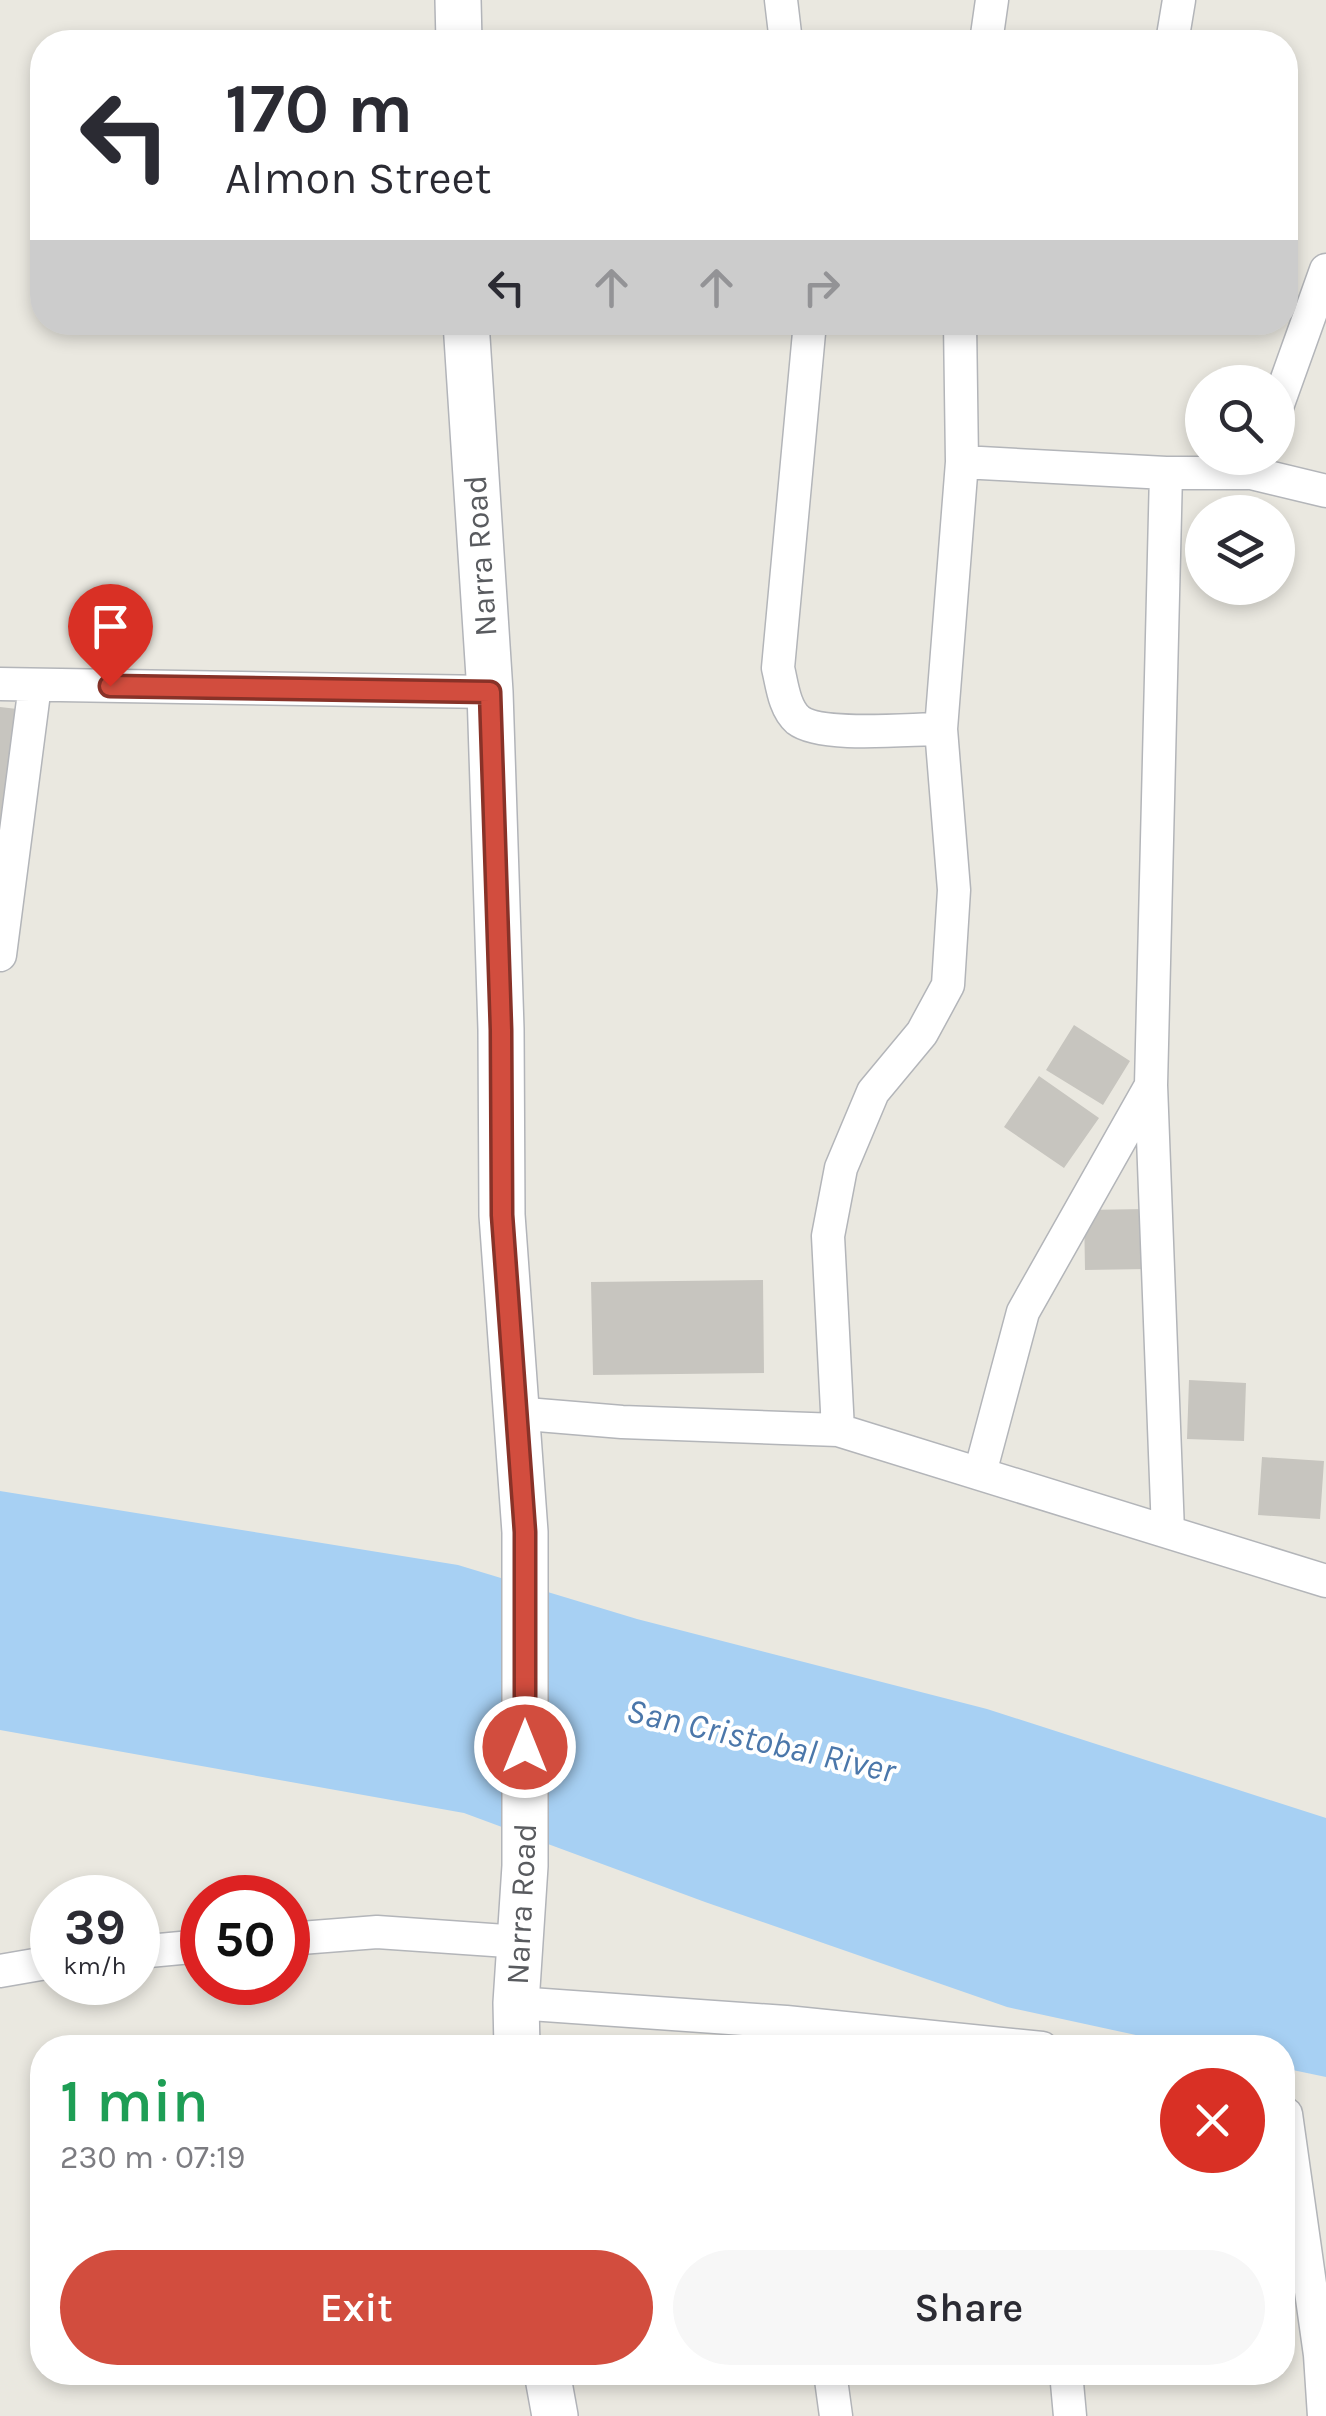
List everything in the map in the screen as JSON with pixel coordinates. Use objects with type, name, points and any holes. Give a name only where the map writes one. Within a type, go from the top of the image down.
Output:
[{"type":"main road","points":[[458,0],[459,30]]},
{"type":"main road","name":"Narra Road","points":[[467,335],[490,692],[501,1030],[502,1215],[525,1532],[526,1854],[517,2035]]},
{"type":"main road","points":[[549,2385],[554,2416]]},
{"type":"street","points":[[781,0],[785,30]]},
{"type":"street","points":[[988,30],[992,0]]},
{"type":"street","points":[[1174,30],[1179,0]]},
{"type":"street","points":[[1293,365],[1325,278]]},
{"type":"street","points":[[809,335],[778,668],[787,705],[799,721],[836,731],[941,729]]},
{"type":"street","points":[[838,1430],[828,1236],[841,1168],[873,1092],[922,1033],[948,985],[954,890],[941,729],[962,462],[960,335]]},
{"type":"street","points":[[962,462],[1185,471]]},
{"type":"street","points":[[1166,473],[1151,1085],[1168,1532]]},
{"type":"street","points":[[1281,475],[1326,492]]},
{"type":"street","points":[[0,684],[490,692]]},
{"type":"street","points":[[0,955],[35,684]]},
{"type":"street","points":[[980,1473],[1023,1312],[1151,1085]]},
{"type":"street","points":[[514,1413],[622,1422],[838,1430],[1326,1581]]},
{"type":"street","points":[[310,1937],[377,1932],[522,1942]]},
{"type":"street","points":[[0,1971],[30,1966]]},
{"type":"street","points":[[516,2003],[787,2035]]},
{"type":"street","points":[[1295,2173],[1323,2356],[1324,2416]]},
{"type":"street","points":[[832,2385],[836,2416]]},
{"type":"street","points":[[1067,2385],[1070,2416]]},
{"type":"water","name":"San Cristobal River","points":[[0,1491],[458,1565],[637,1619],[987,1709],[1326,1818],[1326,2077],[1295,2071],[1295,2035],[1136,2035],[1007,2007],[464,1813],[0,1730]]},
{"type":"building","points":[[0,707],[26,710],[0,894]]},
{"type":"building","points":[[1074,1025],[1130,1061],[1103,1105],[1046,1070]]},
{"type":"building","points":[[1039,1076],[1099,1118],[1064,1168],[1004,1127]]},
{"type":"building","points":[[1145,1209],[1147,1269],[1085,1270],[1084,1210]]},
{"type":"building","points":[[763,1280],[764,1373],[593,1375],[591,1282]]},
{"type":"building","points":[[1189,1380],[1246,1383],[1244,1441],[1187,1439]]},
{"type":"building","points":[[1262,1457],[1324,1461],[1320,1519],[1258,1515]]},
{"type":"route","points":[[110,686],[490,692],[501,1030],[502,1215],[525,1532],[525,1747]]}]
